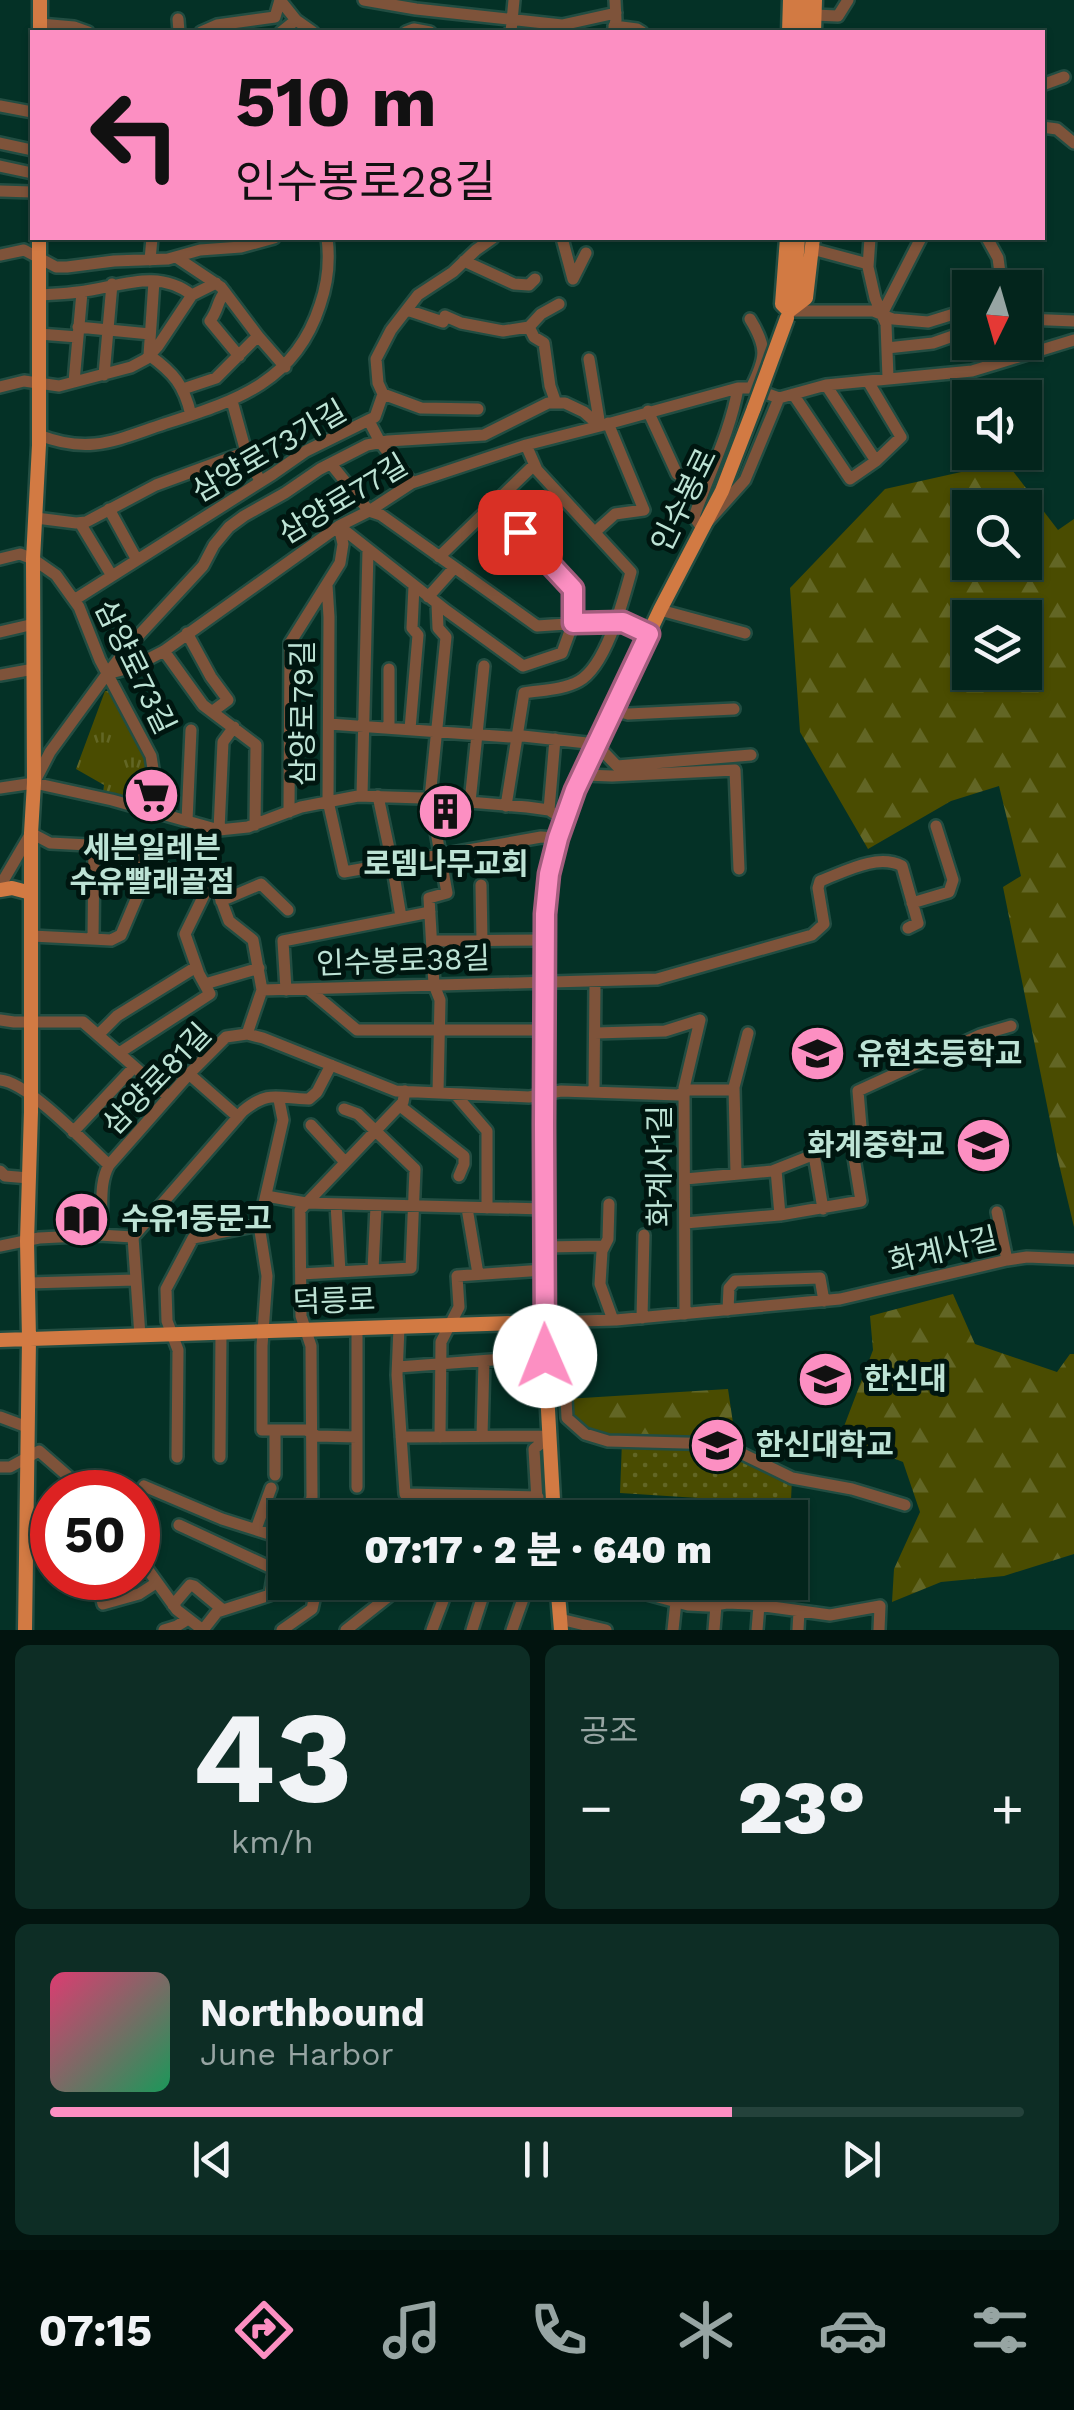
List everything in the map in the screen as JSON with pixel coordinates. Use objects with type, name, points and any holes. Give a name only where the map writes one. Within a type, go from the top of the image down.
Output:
[{"type":"main road","points":[[40,0],[40,28]]},
{"type":"main road","points":[[789,30],[790,0]]},
{"type":"main road","points":[[802,30],[803,0]]},
{"type":"main road","points":[[25,1630],[39,240]]},
{"type":"main road","points":[[787,240],[782,304],[788,314],[806,298],[813,243]]},
{"type":"main road","name":"인수봉로","points":[[553,1500],[544,1322],[545,940],[549,874],[575,790],[722,490],[794,296],[798,240]]},
{"type":"main road","points":[[0,888],[32,894]]},
{"type":"main road","name":"덕릉로","points":[[0,1340],[544,1322]]},
{"type":"street","points":[[280,0],[309,30]]},
{"type":"street","points":[[206,30],[217,25],[240,27],[275,18],[280,0]]},
{"type":"street","points":[[368,0],[466,14],[511,26],[614,18],[637,30]]},
{"type":"street","points":[[466,14],[467,0]]},
{"type":"street","points":[[511,26],[514,0]]},
{"type":"street","points":[[815,8],[838,16],[848,0]]},
{"type":"street","points":[[431,30],[432,11]]},
{"type":"street","points":[[283,30],[296,20]]},
{"type":"street","points":[[40,28],[82,30]]},
{"type":"street","points":[[1045,84],[1064,77]]},
{"type":"street","points":[[0,106],[30,112]]},
{"type":"street","points":[[1045,128],[1057,130],[1074,142]]},
{"type":"street","points":[[0,143],[30,150]]},
{"type":"street","points":[[0,166],[30,173]]},
{"type":"street","points":[[0,191],[30,192]]},
{"type":"street","points":[[150,260],[152,240]]},
{"type":"street","points":[[0,254],[24,250],[56,266],[67,267],[176,257],[267,240]]},
{"type":"street","points":[[39,435],[60,443],[97,446],[191,416],[258,388],[284,366],[315,320],[328,274],[327,240]]},
{"type":"street","name":"삼양로73가길","points":[[74,600],[306,451],[375,417],[383,394],[376,359],[391,330],[418,295],[491,240]]},
{"type":"street","points":[[563,240],[574,279],[586,253]]},
{"type":"street","points":[[870,240],[868,264],[875,298],[886,324],[888,378]]},
{"type":"street","points":[[882,314],[920,240]]},
{"type":"street","points":[[988,240],[1000,270]]},
{"type":"street","points":[[813,243],[868,264]]},
{"type":"street","points":[[176,257],[221,288],[284,366]]},
{"type":"street","points":[[464,262],[514,284],[528,285],[536,279]]},
{"type":"street","points":[[39,295],[82,292],[137,281],[179,285],[192,295]]},
{"type":"street","points":[[149,355],[154,282]]},
{"type":"street","points":[[104,375],[112,284]]},
{"type":"street","points":[[0,386],[24,381],[59,386],[131,367],[158,346],[192,295],[221,288]]},
{"type":"street","points":[[221,288],[218,310],[210,320],[239,356]]},
{"type":"street","points":[[74,382],[82,292]]},
{"type":"street","points":[[407,310],[443,322],[446,316],[503,331],[528,327],[560,304]]},
{"type":"street","points":[[788,314],[872,311],[928,322],[952,315]]},
{"type":"street","points":[[750,319],[762,338],[762,367],[744,388],[709,473],[694,516],[702,528],[745,480],[779,398]]},
{"type":"street","points":[[1042,319],[1074,322]]},
{"type":"street","points":[[528,327],[544,343],[556,403]]},
{"type":"street","points":[[39,334],[108,330],[150,334]]},
{"type":"street","points":[[183,389],[216,378],[258,336]]},
{"type":"street","points":[[886,348],[933,343],[952,336]]},
{"type":"street","points":[[744,388],[779,398],[826,386],[972,370],[1074,340]]},
{"type":"street","points":[[149,355],[165,366],[183,389],[191,416]]},
{"type":"street","points":[[589,359],[604,424],[644,510],[615,514],[595,532]]},
{"type":"street","points":[[793,394],[850,479],[876,462],[900,437],[869,382]]},
{"type":"street","points":[[826,386],[876,462]]},
{"type":"street","name":"삼양로77길","points":[[107,674],[133,667],[164,651],[339,526],[412,483],[526,445],[744,388]]},
{"type":"street","points":[[383,394],[421,408],[478,408]]},
{"type":"street","points":[[232,401],[246,452],[260,481]]},
{"type":"street","points":[[0,786],[34,782],[62,734],[107,674],[203,566],[229,527],[331,464],[368,444],[484,436],[548,403],[564,403],[604,424]]},
{"type":"street","points":[[648,411],[677,474]]},
{"type":"street","points":[[369,421],[412,483]]},
{"type":"street","points":[[506,806],[524,692],[566,686],[582,680],[593,668],[617,621],[632,572],[534,465],[526,445]]},
{"type":"street","points":[[36,518],[86,522],[184,473],[246,452]]},
{"type":"street","points":[[331,464],[369,510],[382,515],[537,626],[617,621],[649,634]]},
{"type":"street","points":[[439,557],[534,465]]},
{"type":"street","points":[[339,526],[523,666],[562,653],[573,623],[573,589],[494,502]]},
{"type":"street","points":[[109,509],[137,560]]},
{"type":"street","points":[[80,522],[112,576]]},
{"type":"street","name":"삼양로79길","points":[[288,812],[290,643],[340,563],[343,544],[339,526]]},
{"type":"street","points":[[362,796],[368,550]]},
{"type":"street","points":[[0,559],[20,554],[34,559]]},
{"type":"street","name":"삼양로73길","points":[[34,559],[50,569],[74,600],[107,674],[151,756],[160,814]]},
{"type":"street","points":[[438,1093],[440,1000],[434,985],[429,898],[448,893],[430,798],[446,636],[438,628],[433,600],[454,568]]},
{"type":"street","name":"삼양로79길","points":[[34,782],[219,830],[255,825],[328,800],[327,585]]},
{"type":"street","points":[[410,729],[418,635],[412,628],[414,586]]},
{"type":"street","points":[[660,610],[745,633]]},
{"type":"street","points":[[0,632],[34,624]]},
{"type":"street","points":[[187,633],[228,700],[212,711]]},
{"type":"street","name":"삼양로79길","points":[[164,651],[203,704],[256,745],[255,825]]},
{"type":"street","points":[[470,802],[484,666]]},
{"type":"street","points":[[0,676],[34,670]]},
{"type":"street","points":[[389,670],[389,727]]},
{"type":"street","points":[[613,710],[628,714],[734,709]]},
{"type":"street","points":[[329,724],[596,744],[617,766],[751,754]]},
{"type":"street","points":[[234,727],[224,742],[219,830],[212,834],[209,848],[215,892],[260,884],[288,910]]},
{"type":"street","points":[[186,821],[191,730]]},
{"type":"street","points":[[549,810],[555,739]]},
{"type":"street","points":[[584,774],[735,770],[739,869]]},
{"type":"street","points":[[558,838],[541,837],[344,872],[328,800],[362,796],[430,798],[549,810],[565,820]]},
{"type":"street","points":[[378,796],[401,917]]},
{"type":"street","points":[[908,928],[918,923],[912,902],[949,892],[952,880],[936,826]]},
{"type":"street","points":[[0,888],[5,867],[31,833]]},
{"type":"street","name":"삼양로81길","points":[[31,833],[50,843],[108,846],[215,892],[229,921],[254,940],[262,990],[247,1034],[226,1037],[110,1165],[102,1177],[99,1235]]},
{"type":"street","points":[[93,939],[94,846]]},
{"type":"street","name":"인수봉로38길","points":[[262,990],[657,980],[812,935],[824,924],[820,881],[862,865],[891,860],[902,866],[912,902]]},
{"type":"street","points":[[32,936],[111,940],[120,934],[152,864]]},
{"type":"street","points":[[481,886],[482,940]]},
{"type":"street","name":"삼양로81길","points":[[215,892],[185,934],[207,989],[258,968]]},
{"type":"street","points":[[286,990],[283,941],[430,912]]},
{"type":"street","points":[[433,941],[545,940]]},
{"type":"street","points":[[98,1035],[117,1016],[196,967]]},
{"type":"street","points":[[594,1092],[596,981]]},
{"type":"street","points":[[119,1053],[207,989]]},
{"type":"street","points":[[308,989],[357,1030],[546,1030]]},
{"type":"street","points":[[0,1020],[83,1022],[169,1097]]},
{"type":"street","name":"화계사1길","points":[[594,1033],[665,1031],[700,1020],[684,1093],[685,1314]]},
{"type":"street","points":[[685,1179],[776,1170],[852,1139],[861,1126],[858,1091],[980,1035],[1010,1026]]},
{"type":"street","points":[[247,1034],[396,1091],[529,1097],[561,1091],[678,1095],[689,1090],[734,1090]]},
{"type":"street","points":[[736,1174],[734,1090],[748,1034]]},
{"type":"street","points":[[140,1336],[133,1237],[258,1098],[309,1099],[317,1092],[330,1065]]},
{"type":"street","points":[[73,1132],[134,1067]]},
{"type":"street","points":[[189,1074],[238,1117]]},
{"type":"street","points":[[0,1080],[12,1081],[110,1165]]},
{"type":"street","points":[[311,1500],[311,1346],[301,1316],[300,1210],[400,1106],[405,1091]]},
{"type":"street","points":[[455,1094],[487,1130],[487,1208]]},
{"type":"street","points":[[256,1529],[273,1481],[263,1331],[266,1276],[260,1225],[283,1120],[278,1100]]},
{"type":"street","points":[[400,1106],[464,1156],[459,1176]]},
{"type":"street","points":[[301,1274],[411,1268],[415,1168],[358,1114],[344,1109]]},
{"type":"street","points":[[311,1125],[345,1162]]},
{"type":"street","points":[[685,1223],[780,1215],[862,1201],[852,1139]]},
{"type":"street","points":[[814,1154],[824,1209]]},
{"type":"street","points":[[776,1170],[780,1215]]},
{"type":"street","points":[[0,1171],[5,1176],[29,1178]]},
{"type":"street","points":[[266,1196],[306,1203],[544,1209]]},
{"type":"street","points":[[336,1204],[340,1272]]},
{"type":"street","points":[[609,1204],[600,1284],[613,1320]]},
{"type":"street","points":[[373,1270],[376,1206]]},
{"type":"street","points":[[467,1208],[478,1274]]},
{"type":"street","points":[[996,1212],[1006,1260]]},
{"type":"street","points":[[177,1456],[178,1350],[167,1321],[166,1289],[193,1238],[260,1225]]},
{"type":"street","points":[[642,1318],[644,1236]]},
{"type":"street","points":[[0,1246],[39,1238],[133,1237]]},
{"type":"street","points":[[544,1247],[604,1246]]},
{"type":"street","name":"화계사길","points":[[544,1322],[642,1318],[824,1301],[1006,1260],[1074,1259]]},
{"type":"street","points":[[440,1436],[442,1342],[460,1307],[457,1276],[544,1270]]},
{"type":"street","points":[[728,1310],[728,1288],[735,1281],[820,1278],[824,1301]]},
{"type":"street","points":[[28,1283],[136,1280]]},
{"type":"street","points":[[562,1321],[567,1418],[584,1434],[608,1441],[722,1444],[792,1478],[852,1488],[905,1505]]},
{"type":"street","points":[[357,1327],[357,1487]]},
{"type":"street","points":[[399,1327],[405,1494],[538,1496]]},
{"type":"street","points":[[220,1457],[221,1333]]},
{"type":"street","points":[[398,1367],[545,1356]]},
{"type":"street","points":[[482,1436],[484,1360]]},
{"type":"street","points":[[0,1417],[27,1427]]},
{"type":"street","points":[[269,1430],[357,1437]]},
{"type":"street","points":[[401,1437],[550,1436]]},
{"type":"street","points":[[538,1500],[534,1449],[550,1436]]},
{"type":"street","points":[[0,1467],[10,1467],[39,1451],[61,1470]]},
{"type":"street","points":[[160,1493],[268,1533]]},
{"type":"street","points":[[179,1525],[268,1566]]},
{"type":"street","points":[[26,1546],[30,1545]]},
{"type":"street","points":[[172,1605],[190,1585],[223,1610]]},
{"type":"street","points":[[160,1588],[172,1605],[203,1630],[217,1612],[268,1596]]},
{"type":"street","points":[[282,1630],[312,1609],[314,1600]]},
{"type":"street","points":[[346,1630],[384,1600]]},
{"type":"street","points":[[432,1630],[446,1600]]},
{"type":"street","points":[[472,1630],[482,1600]]},
{"type":"street","points":[[512,1630],[523,1600]]},
{"type":"street","points":[[672,1600],[688,1605],[758,1605],[840,1615],[880,1606],[878,1630]]},
{"type":"street","points":[[673,1630],[676,1601]]},
{"type":"street","points":[[714,1630],[716,1605]]},
{"type":"street","points":[[756,1630],[758,1605]]},
{"type":"street","points":[[798,1630],[799,1611]]},
{"type":"street","points":[[838,1630],[840,1615]]},
{"type":"street","points":[[164,1630],[188,1618]]},
{"type":"street","points":[[361,1618],[370,1630]]},
{"type":"street","points":[[561,1624],[606,1630]]},
{"type":"green space","points":[[970,470],[1012,470],[1027,490],[952,490],[952,580],[1042,580],[1042,509],[1058,530],[1074,519],[1074,1227],[1003,887],[1021,876],[999,786],[951,801],[868,849],[800,732],[790,588],[885,489]]},
{"type":"green space","points":[[105,691],[112,691],[145,755],[153,809],[103,797],[104,785],[76,769]]},
{"type":"green space","points":[[953,1294],[975,1344],[1057,1372],[1074,1354],[1074,1554],[1004,1576],[941,1582],[892,1602],[894,1569],[920,1512],[903,1462],[840,1437],[873,1350],[870,1316]]},
{"type":"green space","points":[[728,1389],[733,1423],[721,1424],[717,1444],[608,1441],[567,1418],[566,1399]]},
{"type":"green space","points":[[622,1441],[722,1444],[792,1478],[791,1500],[698,1500],[620,1493]]},
{"type":"place","name":"세븐일레븐 수유빨래골점","points":[[152,795]]},
{"type":"place","name":"로뎀나무교회","points":[[446,812]]},
{"type":"place","name":"유현초등학교","points":[[818,1054]]},
{"type":"place","name":"화계중학교","points":[[984,1145]]},
{"type":"place","name":"수유1동문고","points":[[82,1219]]},
{"type":"place","name":"한신대","points":[[825,1379]]},
{"type":"place","name":"한신대학교","points":[[717,1445]]},
{"type":"route","points":[[520,532],[573,589],[573,623],[610,620],[649,634],[575,790],[549,874],[545,914],[545,1356]]}]
